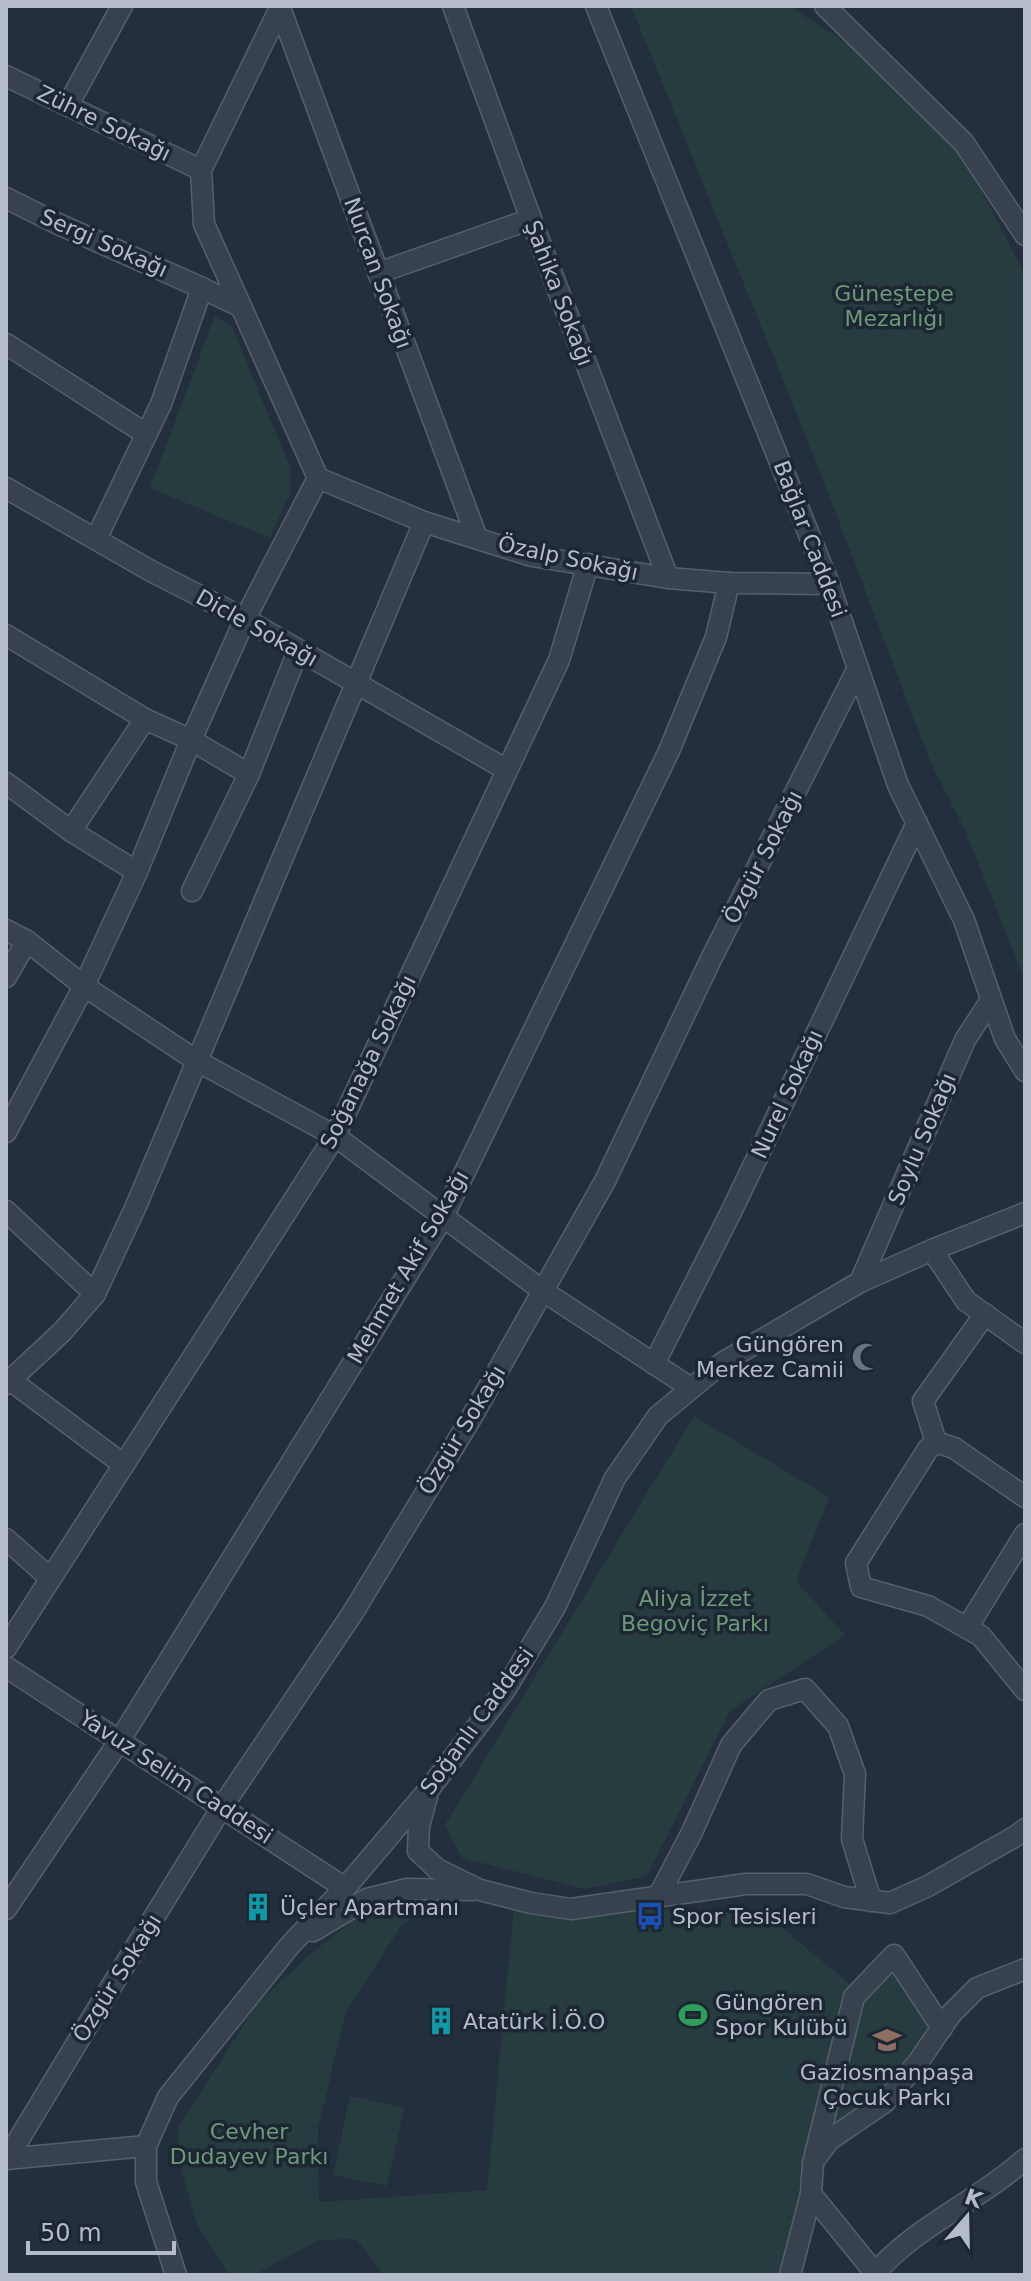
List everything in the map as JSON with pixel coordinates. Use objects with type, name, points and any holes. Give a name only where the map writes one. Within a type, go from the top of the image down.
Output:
[{"type":"street","points":[[68,105],[122,6]]},
{"type":"street","name":"Şahika Sokağı","points":[[453,6],[668,578]]},
{"type":"street","name":"Bağlar Caddesi","points":[[596,6],[829,584],[898,785],[964,920],[1005,1039],[1025,1071]]},
{"type":"street","points":[[825,6],[964,143],[1022,224]]},
{"type":"street","points":[[6,1132],[84,986],[137,872],[245,619],[318,478],[204,224],[201,170],[280,7]]},
{"type":"street","name":"Nurcan Sokağı","points":[[280,7],[477,538]]},
{"type":"street","name":"Zühre Sokağı","points":[[6,76],[201,170]]},
{"type":"street","name":"Sergi Sokağı","points":[[6,198],[239,306]]},
{"type":"street","points":[[378,273],[531,219]]},
{"type":"street","points":[[96,539],[161,404],[202,288]]},
{"type":"street","points":[[6,344],[146,434]]},
{"type":"street","name":"Özalp Sokağı","points":[[318,478],[424,522],[532,556],[668,578],[729,583],[829,584]]},
{"type":"street","name":"Dicle Sokağı","points":[[6,488],[151,571],[245,619],[507,770]]},
{"type":"street","points":[[124,1465],[8,1382],[62,1332],[95,1294],[136,1206],[424,522]]},
{"type":"street","name":"Soğanağa Sokağı","points":[[6,1648],[335,1136],[559,660],[588,564]]},
{"type":"street","name":"Mehmet Akif Sokağı","points":[[6,1909],[120,1740],[443,1217],[669,751],[716,637],[729,583]]},
{"type":"street","points":[[6,660],[12,638],[145,719],[191,740],[249,774]]},
{"type":"street","points":[[192,891],[249,774],[298,651]]},
{"type":"street","name":"Özgür Sokağı","points":[[7,2159],[222,1807],[352,1614],[470,1420],[605,1181],[712,957],[858,668]]},
{"type":"street","points":[[71,831],[145,719]]},
{"type":"street","points":[[6,783],[71,831],[137,872]]},
{"type":"street","name":"Nurel Sokağı","points":[[654,1364],[732,1210],[917,823]]},
{"type":"street","points":[[6,930],[27,941],[84,986],[197,1061],[335,1136],[543,1291],[691,1388]]},
{"type":"street","points":[[6,977],[27,941]]},
{"type":"street","name":"Soylu Sokağı","points":[[860,1282],[965,1040],[991,1000]]},
{"type":"street","name":"Soğanlı Caddesi","points":[[146,2146],[168,2097],[291,1944],[345,1888],[430,1788],[505,1690],[548,1619],[615,1478],[658,1416],[722,1363],[860,1282],[1025,1213]]},
{"type":"street","points":[[11,1225],[95,1294]]},
{"type":"street","points":[[932,1250],[966,1301],[1025,1343]]},
{"type":"street","points":[[936,1442],[923,1401],[985,1314]]},
{"type":"street","points":[[936,1442],[954,1448],[1025,1497]]},
{"type":"street","points":[[936,1442],[928,1449],[856,1563],[861,1587],[928,1606],[981,1636],[1025,1690]]},
{"type":"street","points":[[967,1628],[1025,1534]]},
{"type":"street","points":[[6,1539],[50,1578]]},
{"type":"street","name":"Yavuz Selim Caddesi","points":[[6,1667],[345,1888]]},
{"type":"street","points":[[658,1897],[692,1832],[731,1745],[769,1700],[805,1689],[838,1726],[855,1774],[852,1839],[871,1901]]},
{"type":"street","points":[[430,1788],[419,1826],[418,1851],[437,1869],[480,1890],[571,1909],[746,1884],[807,1884],[844,1897],[890,1903],[928,1886],[1025,1829]]},
{"type":"street","points":[[291,1944],[367,1899],[407,1889],[480,1890]]},
{"type":"street","points":[[790,2275],[811,2194],[813,2162],[854,1997],[894,1955],[942,2028]]},
{"type":"street","points":[[813,2162],[829,2140],[885,2102],[919,2061],[951,2014],[977,1988],[1025,1969]]},
{"type":"street","points":[[7,2159],[146,2146],[146,2182],[176,2275]]},
{"type":"street","points":[[811,2194],[874,2274],[905,2245],[1003,2179],[1025,2159]]},
{"type":"green space","name":"Güneştepe Mezarlığı","points":[[631,6],[789,6],[870,58],[950,129],[1025,275],[1025,981],[967,834],[930,761],[819,469]]},
{"type":"green space","points":[[215,316],[232,327],[290,467],[290,493],[270,538],[150,488]]},
{"type":"green space","name":"Aliya İzzet Begoviç Parkı","points":[[694,1416],[829,1497],[796,1581],[845,1635],[730,1711],[647,1876],[585,1889],[462,1858],[445,1825]]},
{"type":"green space","name":"Cevher Dudayev Parkı","points":[[408,1894],[439,1895],[401,1926],[346,2012],[318,2128],[319,2202],[487,2190],[514,1907],[763,1912],[856,1989],[895,1953],[954,2023],[898,2101],[827,2160],[801,2275],[384,2275],[356,2239],[319,2240],[254,2275],[229,2275],[197,2224],[182,2172],[177,2129],[257,2004],[309,1955],[351,1922],[381,1904]]},
{"type":"green space","points":[[350,2096],[404,2108],[387,2186],[333,2175]]},
{"type":"place","name":"Güngören Merkez Camii","points":[[866,1357]]},
{"type":"place","name":"Üçler Apartmanı","points":[[258,1907]]},
{"type":"place","name":"Spor Tesisleri","points":[[650,1916]]},
{"type":"place","name":"Güngören Spor Kulübü","points":[[693,2015]]},
{"type":"place","name":"Atatürk İ.Ö.O","points":[[441,2021]]},
{"type":"place","name":"Gaziosmanpaşa Çocuk Parkı","points":[[887,2040]]}]
